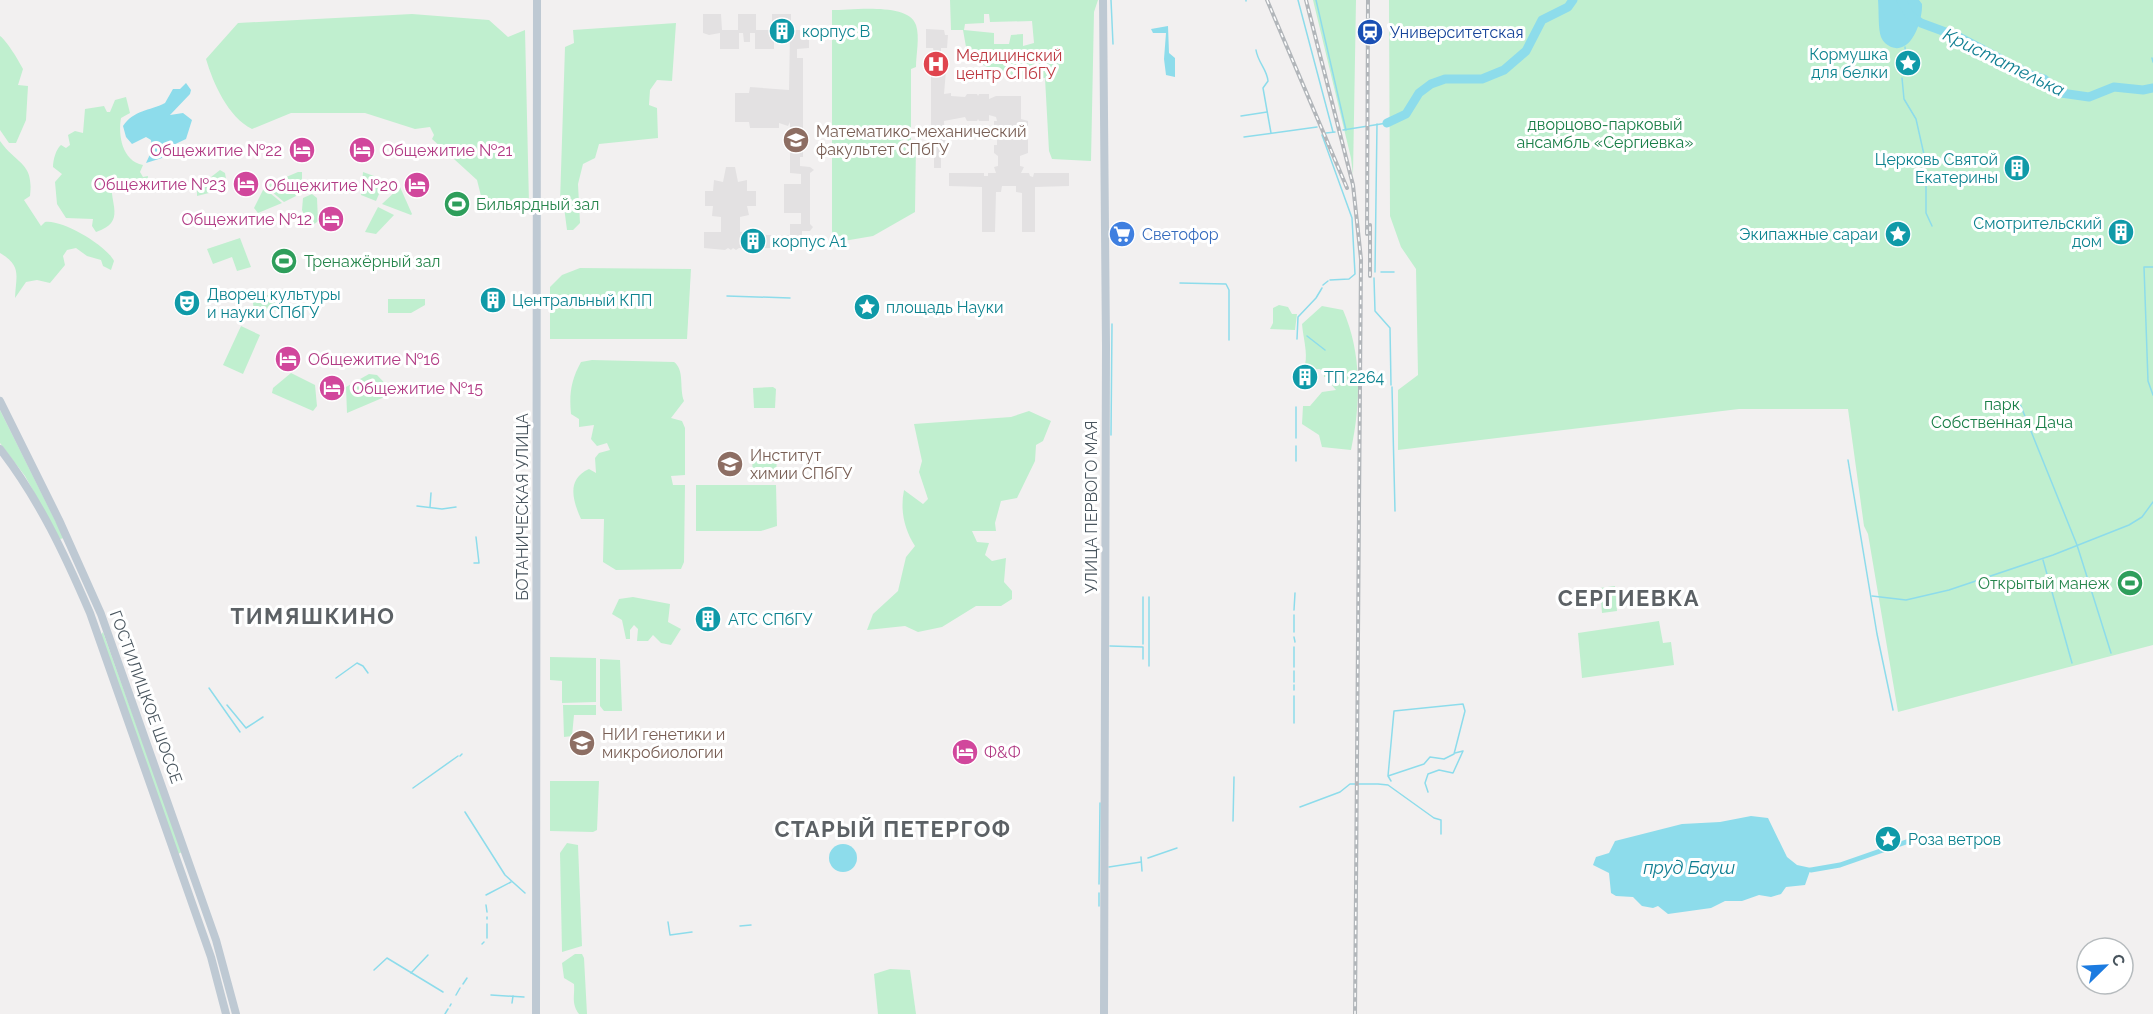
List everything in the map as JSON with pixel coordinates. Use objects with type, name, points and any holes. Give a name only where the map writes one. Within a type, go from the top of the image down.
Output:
[{"type":"street","name":"БОТАНИЧЕСКАЯ УЛИЦА","points":[[531,0],[531,1014]]},
{"type":"street","name":"БОТАНИЧЕСКАЯ УЛИЦА","points":[[536,1014],[537,0]]},
{"type":"street","name":"УЛИЦА ПЕРВОГО МАЯ","points":[[1103,0],[1106,346],[1104,1014]]},
{"type":"street","name":"ГОСТИЛИЦКОЕ ШОССЕ","points":[[0,401],[71,544],[105,624],[219,950],[236,1014]]},
{"type":"street","name":"ГОСТИЛИЦКОЕ ШОССЕ","points":[[0,449],[42,510],[70,567],[95,627],[211,957],[226,1014]]},
{"type":"street","points":[[95,627],[105,624]]},
{"type":"street","points":[[182,874],[192,870]]},
{"type":"shaded area","name":"Математико-механический факультет СПбГУ","points":[[703,14],[721,14],[722,30],[738,30],[738,14],[756,14],[756,30],[772,30],[772,14],[791,14],[791,30],[809,30],[809,48],[797,49],[797,58],[803,58],[803,157],[800,157],[800,166],[814,170],[810,173],[810,224],[813,227],[810,231],[802,231],[802,248],[739,248],[736,250],[733,248],[731,250],[728,248],[725,250],[704,248],[704,232],[721,232],[721,217],[712,216],[713,206],[705,206],[705,191],[713,191],[714,180],[723,182],[726,167],[735,167],[738,182],[747,180],[747,191],[756,191],[756,206],[747,206],[749,215],[740,217],[740,232],[757,232],[757,235],[790,235],[790,224],[801,224],[801,213],[784,213],[784,184],[801,184],[801,174],[790,173],[790,122],[788,126],[779,123],[779,128],[750,128],[749,122],[735,122],[735,93],[749,93],[750,87],[789,90],[790,33],[774,33],[774,49],[755,49],[755,33],[750,33],[750,42],[744,42],[743,33],[739,33],[739,49],[720,49],[720,33],[709,35],[703,33]]},
{"type":"shaded area","points":[[926,29],[944,30],[945,35],[948,35],[947,48],[941,48],[941,58],[947,59],[944,94],[951,93],[951,96],[965,97],[967,94],[978,96],[989,94],[989,99],[996,96],[1021,96],[1021,119],[1028,121],[1028,153],[1020,156],[1020,166],[1024,167],[1021,173],[1029,173],[1033,177],[1034,173],[1069,173],[1069,186],[1035,187],[1035,232],[1022,232],[1022,193],[1016,192],[1016,186],[1002,186],[1001,192],[996,192],[995,232],[982,232],[982,187],[949,186],[949,173],[984,173],[984,176],[988,176],[988,173],[996,173],[994,167],[998,166],[998,156],[994,153],[994,145],[997,145],[997,130],[994,130],[994,121],[997,121],[996,117],[989,115],[989,121],[978,119],[967,121],[965,117],[944,121],[946,156],[941,156],[941,168],[934,168],[934,156],[931,156],[931,59],[934,58],[934,53],[933,48],[926,48]]},
{"type":"green space","points":[[950,0],[1098,0],[1094,12],[1091,161],[1052,159],[1049,151],[1045,78],[1016,80],[968,58],[963,30],[951,30]],"holes":[[[984,14],[989,14],[990,22],[1032,21],[1034,43],[1023,46],[1023,34],[1011,35],[1009,44],[994,44],[994,33],[964,30],[965,24],[984,23]]]},
{"type":"green space","points":[[1313,0],[1356,0],[1353,175],[1351,158]]},
{"type":"green space","points":[[1389,0],[2153,0],[2153,645],[1898,712],[1868,534],[1864,526],[1848,409],[1739,409],[1398,450],[1398,390],[1418,375],[1416,269],[1401,247],[1390,216]]},
{"type":"green space","points":[[878,9],[903,13],[916,25],[918,40],[916,67],[911,69],[911,145],[916,146],[915,212],[873,236],[832,243],[832,10]]},
{"type":"green space","points":[[412,14],[489,20],[508,37],[525,30],[529,204],[511,212],[485,212],[477,180],[432,139],[434,135],[430,127],[415,129],[365,113],[291,113],[252,129],[243,124],[229,108],[217,89],[206,59],[238,23]]},
{"type":"green space","points":[[676,23],[672,81],[657,80],[650,90],[649,105],[657,108],[658,138],[599,144],[595,158],[583,164],[578,184],[580,223],[573,230],[567,230],[564,207],[560,202],[565,47],[574,43],[573,30]]},
{"type":"green space","points":[[0,36],[23,69],[18,85],[28,86],[26,120],[16,143],[9,143],[0,130]]},
{"type":"green space","points":[[126,97],[130,113],[121,118],[121,139],[130,158],[143,165],[140,172],[143,177],[148,176],[146,191],[128,192],[123,183],[112,183],[114,217],[105,228],[96,232],[92,226],[93,219],[66,218],[57,204],[55,182],[62,174],[53,167],[54,158],[61,145],[66,148],[70,145],[68,135],[75,131],[83,133],[85,109],[104,106],[107,112],[110,112],[115,100]]},
{"type":"green space","points":[[0,141],[27,170],[31,185],[30,196],[24,200],[41,226],[45,222],[53,222],[94,241],[114,261],[111,270],[103,266],[101,260],[87,256],[76,248],[67,250],[63,256],[65,265],[50,283],[37,280],[26,282],[15,298],[15,267],[0,253]]},
{"type":"green space","points":[[220,170],[225,173],[226,179],[221,190],[197,196],[197,188]]},
{"type":"green space","points":[[302,172],[302,193],[284,202],[265,186]]},
{"type":"green space","points":[[363,172],[385,180],[376,201],[361,195]]},
{"type":"green space","points":[[400,187],[412,214],[411,215],[382,204]]},
{"type":"green space","points":[[264,188],[282,203],[258,213],[254,208]]},
{"type":"green space","points":[[312,194],[317,198],[318,221],[310,228],[302,210],[303,198]]},
{"type":"green space","points":[[378,207],[394,215],[376,234],[365,232]]},
{"type":"green space","points":[[240,238],[251,267],[237,271],[232,257],[213,264],[207,249]]},
{"type":"green space","points":[[580,268],[691,269],[687,339],[550,339],[550,287],[562,275]]},
{"type":"green space","points":[[252,295],[276,295],[276,311],[254,311]]},
{"type":"green space","points":[[388,299],[425,299],[425,305],[411,313],[388,313]]},
{"type":"green space","points":[[1279,305],[1288,307],[1292,314],[1297,314],[1295,330],[1270,329],[1273,323],[1273,308]]},
{"type":"green space","points":[[1322,306],[1343,310],[1354,344],[1358,397],[1351,450],[1322,447],[1319,435],[1302,424],[1303,406],[1310,406],[1322,392],[1336,390],[1331,384],[1335,377],[1324,377],[1324,371],[1309,370],[1305,365],[1306,350],[1302,324]]},
{"type":"green space","points":[[241,326],[260,335],[243,374],[223,365]]},
{"type":"green space","points":[[592,360],[674,362],[680,370],[684,401],[671,418],[682,421],[685,428],[685,475],[671,476],[673,485],[685,485],[684,562],[681,569],[616,570],[603,562],[604,519],[581,519],[575,504],[574,484],[582,473],[589,469],[596,473],[595,458],[599,453],[610,450],[607,443],[597,446],[591,439],[594,425],[579,427],[579,419],[571,414],[571,394],[575,375],[581,362]]},
{"type":"green space","points":[[291,373],[315,385],[317,406],[313,411],[272,393],[273,388]]},
{"type":"green space","points":[[369,374],[377,375],[394,393],[347,413],[346,387]]},
{"type":"green space","points":[[773,387],[776,389],[775,408],[754,408],[753,388]]},
{"type":"green space","points":[[0,410],[64,538],[60,539],[25,476],[0,443]]},
{"type":"green space","points":[[1029,411],[1051,421],[1043,441],[1036,445],[1035,461],[1017,498],[1001,501],[995,523],[996,531],[972,531],[977,542],[989,543],[985,555],[992,561],[1006,558],[1004,582],[1012,591],[1012,599],[1001,606],[976,606],[942,627],[918,632],[905,626],[867,630],[873,614],[898,591],[906,557],[915,546],[904,519],[902,505],[904,490],[923,504],[928,499],[919,472],[922,461],[914,424],[1011,417]]},
{"type":"green space","points":[[756,450],[777,452],[776,481],[753,481],[752,455]]},
{"type":"green space","points":[[696,485],[776,485],[777,526],[761,531],[696,531]]},
{"type":"green space","points":[[1615,586],[1617,611],[1602,613],[1600,588]]},
{"type":"green space","points":[[633,597],[670,604],[668,622],[681,629],[671,645],[661,643],[653,635],[648,641],[637,641],[638,629],[634,625],[630,630],[630,639],[626,639],[622,620],[612,614],[619,599]]},
{"type":"green space","points":[[1659,621],[1663,643],[1671,642],[1674,665],[1582,678],[1578,633]]},
{"type":"green space","points":[[103,632],[182,852],[178,854],[101,635]]},
{"type":"green space","points":[[550,657],[596,658],[596,702],[562,703],[562,681],[550,680]]},
{"type":"green space","points":[[600,659],[620,660],[622,711],[604,711],[600,706]]},
{"type":"green space","points":[[563,705],[596,705],[596,715],[574,715],[572,736],[564,737]]},
{"type":"green space","points":[[550,781],[599,781],[597,830],[593,832],[550,831]]},
{"type":"green space","points":[[567,843],[578,845],[582,946],[562,952],[560,853]]},
{"type":"green space","points":[[575,954],[582,954],[584,958],[587,1014],[579,1014],[574,1003],[574,984],[564,978],[562,963]]},
{"type":"green space","points":[[890,969],[910,970],[916,1014],[878,1014],[874,974]]},
{"type":"water","points":[[1878,0],[1919,0],[1922,4],[1921,18],[1915,34],[1905,46],[1891,47],[1882,39],[1879,29]]},
{"type":"water","points":[[1168,26],[1169,53],[1175,58],[1175,77],[1166,75],[1164,59],[1166,33],[1153,33],[1151,29]]},
{"type":"water","points":[[186,83],[191,90],[190,94],[170,115],[183,113],[192,120],[186,139],[167,148],[162,158],[146,163],[152,150],[151,140],[146,137],[132,144],[126,137],[123,126],[137,114],[165,103],[173,89],[180,89]]},
{"type":"water","name":"пруд Бауш","points":[[1751,816],[1768,818],[1787,857],[1797,865],[1811,868],[1805,885],[1786,887],[1781,894],[1771,897],[1759,895],[1742,901],[1725,901],[1711,908],[1668,914],[1658,906],[1653,908],[1642,906],[1633,897],[1616,896],[1611,893],[1609,873],[1593,865],[1596,857],[1609,853],[1615,841],[1682,824],[1720,822]]},
{"type":"water","points":[[843,844],[853,848],[857,858],[853,868],[843,872],[833,868],[829,858],[833,848]]},
{"type":"waterway","points":[[1111,0],[1113,44]]},
{"type":"waterway","points":[[1298,0],[1333,132]]},
{"type":"waterway","points":[[1316,0],[1346,130]]},
{"type":"waterway","name":"Кристателька","points":[[1387,123],[1406,114],[1419,93],[1431,84],[1445,79],[1482,79],[1504,70],[1526,51],[1542,20],[1568,7],[1573,0]]},
{"type":"waterway","name":"Кристателька","points":[[1901,0],[1909,14],[1921,23],[1959,37],[2031,75],[2044,79],[2061,93],[2089,97],[2114,87],[2143,90],[2153,88]]},
{"type":"waterway","points":[[1905,47],[1906,58]]},
{"type":"waterway","points":[[1256,50],[1268,81],[1263,88],[1271,133]]},
{"type":"waterway","points":[[2152,58],[2153,62]]},
{"type":"waterway","points":[[1903,72],[1904,64]]},
{"type":"waterway","points":[[1902,78],[1904,99],[1916,119],[1925,159]]},
{"type":"waterway","points":[[1241,116],[1267,112]]},
{"type":"waterway","points":[[1343,130],[1387,123]]},
{"type":"waterway","points":[[1375,272],[1377,124]]},
{"type":"waterway","points":[[1244,137],[1317,127]]},
{"type":"waterway","points":[[1326,133],[1335,132]]},
{"type":"waterway","points":[[1322,135],[1352,218],[1355,274],[1349,279],[1330,280]]},
{"type":"waterway","points":[[1926,172],[1926,213],[1932,226]]},
{"type":"waterway","points":[[2153,267],[2144,267],[2148,381],[2153,395]]},
{"type":"waterway","points":[[1381,272],[1394,272]]},
{"type":"waterway","points":[[1374,278],[1375,311],[1390,328],[1391,385]]},
{"type":"waterway","points":[[1323,285],[1328,281]]},
{"type":"waterway","points":[[1180,283],[1226,284],[1229,290],[1229,340]]},
{"type":"waterway","points":[[1297,339],[1298,317],[1322,288]]},
{"type":"waterway","points":[[727,296],[790,298]]},
{"type":"waterway","points":[[1111,435],[1112,324]]},
{"type":"waterway","points":[[1307,336],[1325,350]]},
{"type":"waterway","points":[[1392,387],[1395,511]]},
{"type":"waterway","points":[[2018,399],[2077,545],[2111,653]]},
{"type":"waterway","points":[[1296,407],[1296,438]]},
{"type":"waterway","points":[[1296,446],[1296,461]]},
{"type":"waterway","points":[[1848,460],[1877,634],[1893,710]]},
{"type":"waterway","points":[[430,507],[431,493]]},
{"type":"waterway","points":[[1872,596],[1906,600],[1949,590],[2053,555],[2129,525],[2142,517],[2153,502]]},
{"type":"waterway","points":[[417,506],[442,509],[456,507]]},
{"type":"waterway","points":[[474,563],[479,563],[476,537]]},
{"type":"waterway","points":[[2043,560],[2072,663]]},
{"type":"waterway","points":[[1294,610],[1295,593]]},
{"type":"waterway","points":[[1143,597],[1143,644]]},
{"type":"waterway","points":[[1149,597],[1149,666]]},
{"type":"waterway","points":[[1294,615],[1294,632]]},
{"type":"waterway","points":[[1294,637],[1295,642]]},
{"type":"waterway","points":[[1110,646],[1143,647],[1143,659]]},
{"type":"waterway","points":[[1294,647],[1294,667]]},
{"type":"waterway","points":[[336,678],[357,663],[363,666],[368,673]]},
{"type":"waterway","points":[[1294,671],[1294,682]]},
{"type":"waterway","points":[[1294,685],[1294,690]]},
{"type":"waterway","points":[[209,688],[240,732]]},
{"type":"waterway","points":[[1294,696],[1294,723]]},
{"type":"waterway","points":[[1388,776],[1394,711],[1463,704],[1465,711],[1454,754],[1444,759],[1430,757],[1424,764],[1388,776],[1391,781]]},
{"type":"waterway","points":[[227,705],[246,728],[263,717]]},
{"type":"waterway","points":[[1428,792],[1425,783],[1428,774],[1439,770],[1453,773],[1463,751],[1455,753]]},
{"type":"waterway","points":[[413,788],[458,756]]},
{"type":"waterway","points":[[1233,821],[1234,777]]},
{"type":"waterway","points":[[1300,807],[1340,792],[1350,784],[1388,785],[1434,818],[1441,820],[1441,834]]},
{"type":"waterway","points":[[1099,884],[1100,803]]},
{"type":"waterway","points":[[465,812],[505,875],[525,893]]},
{"type":"waterway","points":[[1811,870],[1840,865],[1909,841]]},
{"type":"waterway","points":[[1148,858],[1177,848]]},
{"type":"waterway","points":[[1141,857],[1142,871]]},
{"type":"waterway","points":[[1109,867],[1141,862]]},
{"type":"waterway","points":[[486,895],[511,882]]},
{"type":"waterway","points":[[1099,893],[1099,906]]},
{"type":"waterway","points":[[486,905],[487,912]]},
{"type":"waterway","points":[[668,922],[670,935],[692,932]]},
{"type":"waterway","points":[[487,924],[487,938]]},
{"type":"waterway","points":[[740,926],[751,925]]},
{"type":"waterway","points":[[411,973],[428,955]]},
{"type":"waterway","points":[[374,970],[387,958],[443,992]]},
{"type":"waterway","points":[[463,984],[467,978]]},
{"type":"waterway","points":[[456,995],[460,988]]},
{"type":"waterway","points":[[491,995],[524,997]]},
{"type":"waterway","points":[[512,1003],[513,996]]},
{"type":"waterway","points":[[445,1014],[448,1009]]},
{"type":"railway","points":[[1267,0],[1347,188]]},
{"type":"railway","points":[[1306,0],[1353,185],[1361,259],[1355,1014]]},
{"type":"railway","points":[[1367,234],[1368,0]]},
{"type":"railway","points":[[1370,225],[1370,276]]},
{"type":"place","name":"корпус В","points":[[782,31]]},
{"type":"place","name":"Университетская","points":[[1370,32]]},
{"type":"place","name":"Кормушка для белки","points":[[1908,63]]},
{"type":"place","name":"Медицинский центр СПбГУ","points":[[936,64]]},
{"type":"place","name":"Математико-механический факультет СПбГУ","points":[[796,140]]},
{"type":"place","name":"Общежитие №22","points":[[302,150]]},
{"type":"place","name":"Общежитие №21","points":[[362,150]]},
{"type":"place","name":"Церковь Святой Екатерины","points":[[2017,168]]},
{"type":"place","name":"Общежитие №23","points":[[246,184]]},
{"type":"place","name":"Общежитие №20","points":[[417,185]]},
{"type":"place","name":"Бильярдный зал","points":[[457,204]]},
{"type":"place","name":"Общежитие №12","points":[[331,219]]},
{"type":"place","name":"Смотрительский дом","points":[[2121,232]]},
{"type":"place","name":"Светофор","points":[[1122,234]]},
{"type":"place","name":"Экипажные сараи","points":[[1898,234]]},
{"type":"place","name":"корпус А1","points":[[753,241]]},
{"type":"place","name":"Тренажёрный зал","points":[[284,261]]},
{"type":"place","name":"Центральный КПП","points":[[493,300]]},
{"type":"place","name":"Дворец культуры и науки СПбГУ","points":[[187,303]]},
{"type":"place","name":"площадь Науки","points":[[867,307]]},
{"type":"place","name":"Общежитие №16","points":[[288,359]]},
{"type":"place","name":"ТП 2264","points":[[1305,377]]},
{"type":"place","name":"Общежитие №15","points":[[332,388]]},
{"type":"place","name":"Институт химии СПбГУ","points":[[730,464]]},
{"type":"place","name":"Открытый манеж","points":[[2130,583]]},
{"type":"place","name":"АТС СПбГУ","points":[[708,619]]},
{"type":"place","name":"НИИ генетики и микробиологии","points":[[582,743]]},
{"type":"place","name":"Ф&Ф","points":[[965,752]]},
{"type":"place","name":"Роза ветров","points":[[1888,839]]},
{"type":"district","name":"СЕРГИЕВКА","points":[[1629,598]]},
{"type":"district","name":"ТИМЯШКИНО","points":[[313,616]]},
{"type":"district","name":"СТАРЫЙ ПЕТЕРГОФ","points":[[893,829]]},
{"type":"park label","name":"дворцово-парковый ансамбль «Сергиевка»","points":[[1605,133]]},
{"type":"park label","name":"парк Собственная Дача","points":[[2002,413]]}]
